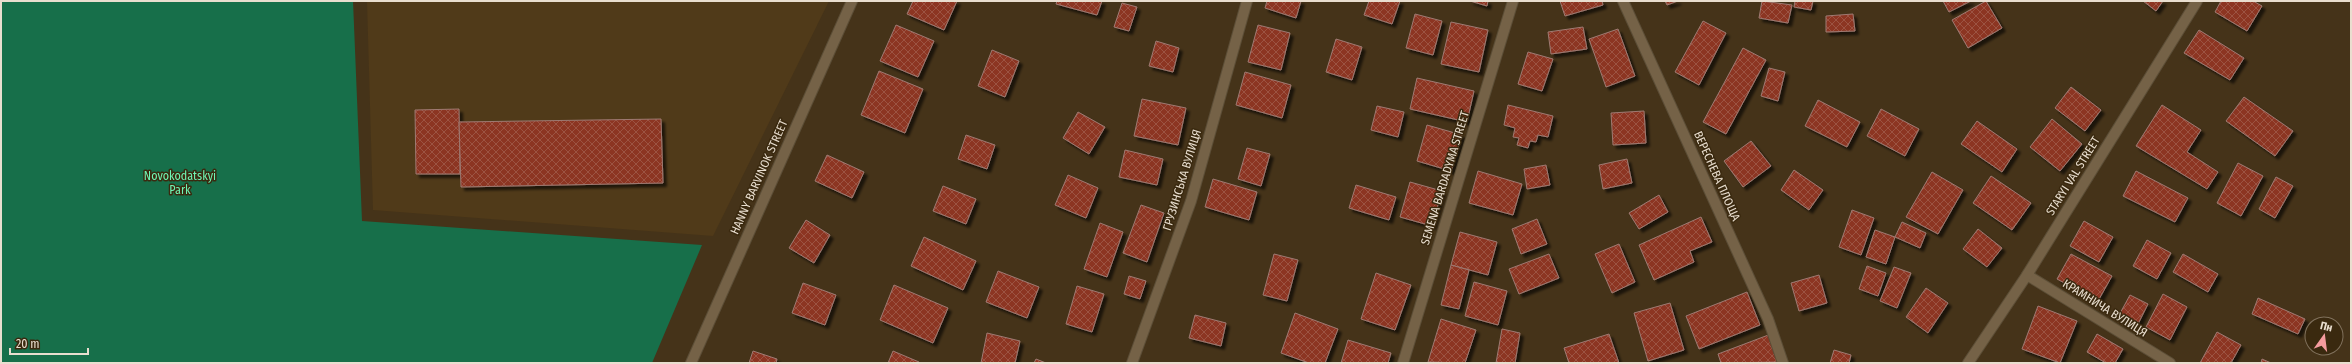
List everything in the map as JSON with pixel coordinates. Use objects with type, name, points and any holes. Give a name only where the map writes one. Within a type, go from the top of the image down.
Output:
[{"type":"street","name":"HANNY BARVINOK STREET","points":[[691,363],[852,1]]},
{"type":"street","name":"ГРУЗИНСЬКА ВУЛИЦЯ","points":[[1132,363],[1191,201],[1247,1]]},
{"type":"street","name":"SEMENA BARDADYMA STREET","points":[[1402,363],[1513,1]]},
{"type":"street","name":"ВЕРЕСНЕВА ПЛОЩА","points":[[1624,1],[1768,319],[1783,363]]},
{"type":"street","name":"STARYI VAL STREET","points":[[1968,363],[2027,275],[2197,1]]},
{"type":"street","name":"КРАМНИЧА ВУЛИЦЯ","points":[[2027,275],[2170,363]]},
{"type":"shaded area","points":[[367,1],[829,1],[713,236],[373,210]]},
{"type":"green space","name":"Novokodatskyi Park","points":[[1,1],[353,1],[362,221],[702,245],[652,363],[1,363]]},
{"type":"building","points":[[913,1],[957,1],[944,30],[907,14]]},
{"type":"building","points":[[1057,1],[1102,1],[1097,15],[1056,4]]},
{"type":"building","points":[[1267,1],[1301,1],[1296,18],[1265,8]]},
{"type":"building","points":[[1369,1],[1400,1],[1392,24],[1364,15]]},
{"type":"building","points":[[1470,1],[1488,1],[1487,6]]},
{"type":"building","points":[[1560,1],[1602,1],[1603,5],[1565,16]]},
{"type":"building","points":[[1665,1],[1678,1],[1667,5]]},
{"type":"building","points":[[1762,1],[1792,5],[1788,23],[1759,18]]},
{"type":"building","points":[[1795,1],[1813,1],[1811,10],[1794,7]]},
{"type":"building","points":[[1943,1],[1971,1],[1949,12]]},
{"type":"building","points":[[1986,1],[2002,28],[1968,48],[1952,20]]},
{"type":"building","points":[[2143,1],[2163,1],[2156,11]]},
{"type":"building","points":[[2221,1],[2253,1],[2262,6],[2247,31],[2215,12]]},
{"type":"building","points":[[1122,3],[1137,7],[1129,31],[1114,27]]},
{"type":"building","points":[[1415,14],[1442,21],[1433,55],[1406,48]]},
{"type":"building","points":[[1853,14],[1855,31],[1826,32],[1826,16]]},
{"type":"building","points":[[1703,21],[1726,33],[1699,85],[1675,72]]},
{"type":"building","points":[[1451,22],[1488,30],[1479,72],[1441,64]]},
{"type":"building","points":[[896,25],[934,41],[918,77],[880,61]]},
{"type":"building","points":[[1258,25],[1290,33],[1281,70],[1248,62]]},
{"type":"building","points":[[1583,27],[1587,49],[1551,54],[1548,32]]},
{"type":"building","points":[[1618,29],[1635,76],[1606,87],[1589,39]]},
{"type":"building","points":[[2199,30],[2244,58],[2230,80],[2184,53]]},
{"type":"building","points":[[1336,39],[1362,47],[1352,80],[1326,72]]},
{"type":"building","points":[[1156,41],[1179,48],[1173,72],[1149,66]]},
{"type":"building","points":[[1743,48],[1766,60],[1726,134],[1703,122]]},
{"type":"building","points":[[992,50],[1019,61],[1005,97],[978,86]]},
{"type":"building","points":[[1528,52],[1553,59],[1542,91],[1518,84]]},
{"type":"building","points":[[1769,68],[1785,72],[1778,101],[1761,96]]},
{"type":"building","points":[[879,71],[923,89],[905,133],[861,115]]},
{"type":"building","points":[[1245,72],[1291,85],[1282,118],[1236,105]]},
{"type":"building","points":[[1417,78],[1474,91],[1467,122],[1410,109]]},
{"type":"building","points":[[2071,87],[2101,110],[2085,131],[2055,108]]},
{"type":"building","points":[[2244,97],[2293,131],[2275,156],[2226,121]]},
{"type":"building","points":[[1142,99],[1186,108],[1178,145],[1134,136]]},
{"type":"building","points":[[1818,100],[1860,122],[1847,147],[1805,126]]},
{"type":"building","points":[[1508,105],[1553,116],[1548,137],[1538,135],[1536,142],[1530,141],[1528,148],[1517,145],[1519,138],[1513,137],[1515,128],[1504,125]]},
{"type":"building","points":[[2162,105],[2201,130],[2187,152],[2218,172],[2207,189],[2136,146]]},
{"type":"building","points":[[1377,106],[1404,112],[1398,137],[1371,130]]},
{"type":"building","points":[[459,109],[460,174],[416,174],[415,110]]},
{"type":"building","points":[[1881,109],[1919,129],[1905,156],[1867,136]]},
{"type":"building","points":[[1644,111],[1646,143],[1613,145],[1611,113]]},
{"type":"building","points":[[1078,112],[1105,127],[1089,154],[1063,138]]},
{"type":"building","points":[[661,119],[663,183],[461,187],[459,122]]},
{"type":"building","points":[[2052,119],[2082,144],[2060,171],[2030,147]]},
{"type":"building","points":[[1977,121],[2017,149],[2002,172],[1961,144]]},
{"type":"building","points":[[1427,125],[1462,135],[1451,171],[1417,161]]},
{"type":"building","points":[[966,135],[995,145],[987,169],[958,159]]},
{"type":"building","points":[[1751,141],[1771,166],[1743,187],[1724,161]]},
{"type":"building","points":[[1247,148],[1270,154],[1261,186],[1238,179]]},
{"type":"building","points":[[1125,150],[1163,159],[1157,185],[1119,177]]},
{"type":"building","points":[[827,155],[864,172],[852,198],[815,181]]},
{"type":"building","points":[[1627,159],[1632,183],[1603,189],[1599,165]]},
{"type":"building","points":[[2238,163],[2263,176],[2241,216],[2217,203]]},
{"type":"building","points":[[1546,165],[1550,185],[1527,189],[1524,169]]},
{"type":"building","points":[[1794,170],[1823,190],[1809,210],[1781,190]]},
{"type":"building","points":[[1478,171],[1522,184],[1513,215],[1469,203]]},
{"type":"building","points":[[2136,171],[2188,198],[2175,222],[2123,196]]},
{"type":"building","points":[[1932,172],[1963,190],[1938,234],[1906,217]]},
{"type":"building","points":[[1068,175],[1098,188],[1086,218],[1055,205]]},
{"type":"building","points":[[1991,176],[2031,203],[2012,230],[1973,203]]},
{"type":"building","points":[[2276,177],[2293,186],[2275,218],[2259,209]]},
{"type":"building","points":[[1213,179],[1257,192],[1249,220],[1205,207]]},
{"type":"building","points":[[1410,182],[1442,191],[1432,226],[1400,217]]},
{"type":"building","points":[[1356,185],[1396,197],[1389,220],[1349,208]]},
{"type":"building","points":[[943,186],[976,199],[966,224],[933,211]]},
{"type":"building","points":[[1659,195],[1668,212],[1639,229],[1629,213]]},
{"type":"building","points":[[1141,205],[1164,213],[1147,262],[1123,253]]},
{"type":"building","points":[[1852,210],[1874,218],[1861,255],[1839,247]]},
{"type":"building","points":[[1701,217],[1712,242],[1690,251],[1694,262],[1654,280],[1639,245]]},
{"type":"building","points":[[1537,219],[1547,244],[1521,254],[1512,229]]},
{"type":"building","points":[[806,220],[830,235],[814,263],[789,248]]},
{"type":"building","points":[[2084,221],[2113,237],[2099,262],[2070,246]]},
{"type":"building","points":[[1902,222],[1926,233],[1920,248],[1895,237]]},
{"type":"building","points":[[1100,223],[1123,232],[1107,277],[1084,269]]},
{"type":"building","points":[[1978,229],[2002,248],[1987,267],[1963,249]]},
{"type":"building","points":[[1875,230],[1895,237],[1886,264],[1866,257]]},
{"type":"building","points":[[1460,232],[1497,242],[1488,275],[1451,265]]},
{"type":"building","points":[[924,237],[976,261],[963,290],[911,266]]},
{"type":"building","points":[[2147,240],[2171,253],[2157,279],[2133,266]]},
{"type":"building","points":[[1619,244],[1635,282],[1612,293],[1595,254]]},
{"type":"building","points":[[1274,254],[1298,260],[1287,301],[1263,295]]},
{"type":"building","points":[[1549,254],[1559,278],[1519,294],[1509,269]]},
{"type":"building","points":[[2071,254],[2112,276],[2098,301],[2057,279]]},
{"type":"building","points":[[2183,254],[2218,274],[2208,292],[2173,272]]},
{"type":"building","points":[[1451,265],[1469,270],[1459,309],[1441,305]]},
{"type":"building","points":[[1867,266],[1886,273],[1878,296],[1859,289]]},
{"type":"building","points":[[1894,267],[1911,273],[1897,308],[1880,301]]},
{"type":"building","points":[[998,271],[1039,287],[1027,318],[986,302]]},
{"type":"building","points":[[1376,273],[1411,285],[1395,330],[1361,319]]},
{"type":"building","points":[[1819,275],[1827,303],[1799,311],[1791,283]]},
{"type":"building","points":[[1129,276],[1146,281],[1140,299],[1124,294]]},
{"type":"building","points":[[1474,282],[1507,291],[1498,325],[1465,316]]},
{"type":"building","points":[[803,283],[836,295],[825,325],[792,313]]},
{"type":"building","points":[[894,285],[948,308],[933,343],[880,320]]},
{"type":"building","points":[[1077,286],[1104,294],[1092,332],[1066,324]]},
{"type":"building","points":[[1926,288],[1948,303],[1928,333],[1906,317]]},
{"type":"building","points":[[1747,292],[1760,325],[1699,349],[1686,316]]},
{"type":"building","points":[[2163,294],[2187,307],[2170,340],[2146,327]]},
{"type":"building","points":[[2130,295],[2148,304],[2137,326],[2118,317]]},
{"type":"building","points":[[2258,298],[2304,319],[2304,321],[2298,334],[2252,314]]},
{"type":"building","points":[[1670,303],[1684,350],[1648,361],[1634,313]]},
{"type":"building","points":[[2038,306],[2077,321],[2060,363],[2022,349]]},
{"type":"building","points":[[1295,313],[1338,329],[1325,363],[1309,363],[1281,353]]},
{"type":"building","points":[[1195,315],[1226,323],[1221,346],[1189,338]]},
{"type":"building","points":[[1441,319],[1476,330],[1465,363],[1428,362]]},
{"type":"building","points":[[1502,329],[1520,333],[1515,363],[1496,363]]},
{"type":"building","points":[[2217,332],[2241,345],[2231,363],[2200,363]]},
{"type":"building","points":[[987,333],[1020,341],[1015,363],[981,363]]},
{"type":"building","points":[[1609,334],[1619,363],[1569,363],[1564,348]]},
{"type":"building","points":[[1771,334],[1781,362],[1721,363],[1718,354]]},
{"type":"building","points":[[2097,334],[2123,349],[2115,363],[2106,363],[2087,352]]},
{"type":"building","points":[[1348,340],[1391,353],[1388,363],[1341,363]]},
{"type":"building","points":[[1834,350],[1851,355],[1849,363],[1830,363]]},
{"type":"building","points":[[753,351],[777,359],[776,363],[749,363]]},
{"type":"building","points":[[893,351],[919,362],[919,363],[888,363]]},
{"type":"building","points":[[1036,359],[1046,363],[1034,363]]},
{"type":"building","points":[[2262,359],[2271,363],[2261,363]]}]
